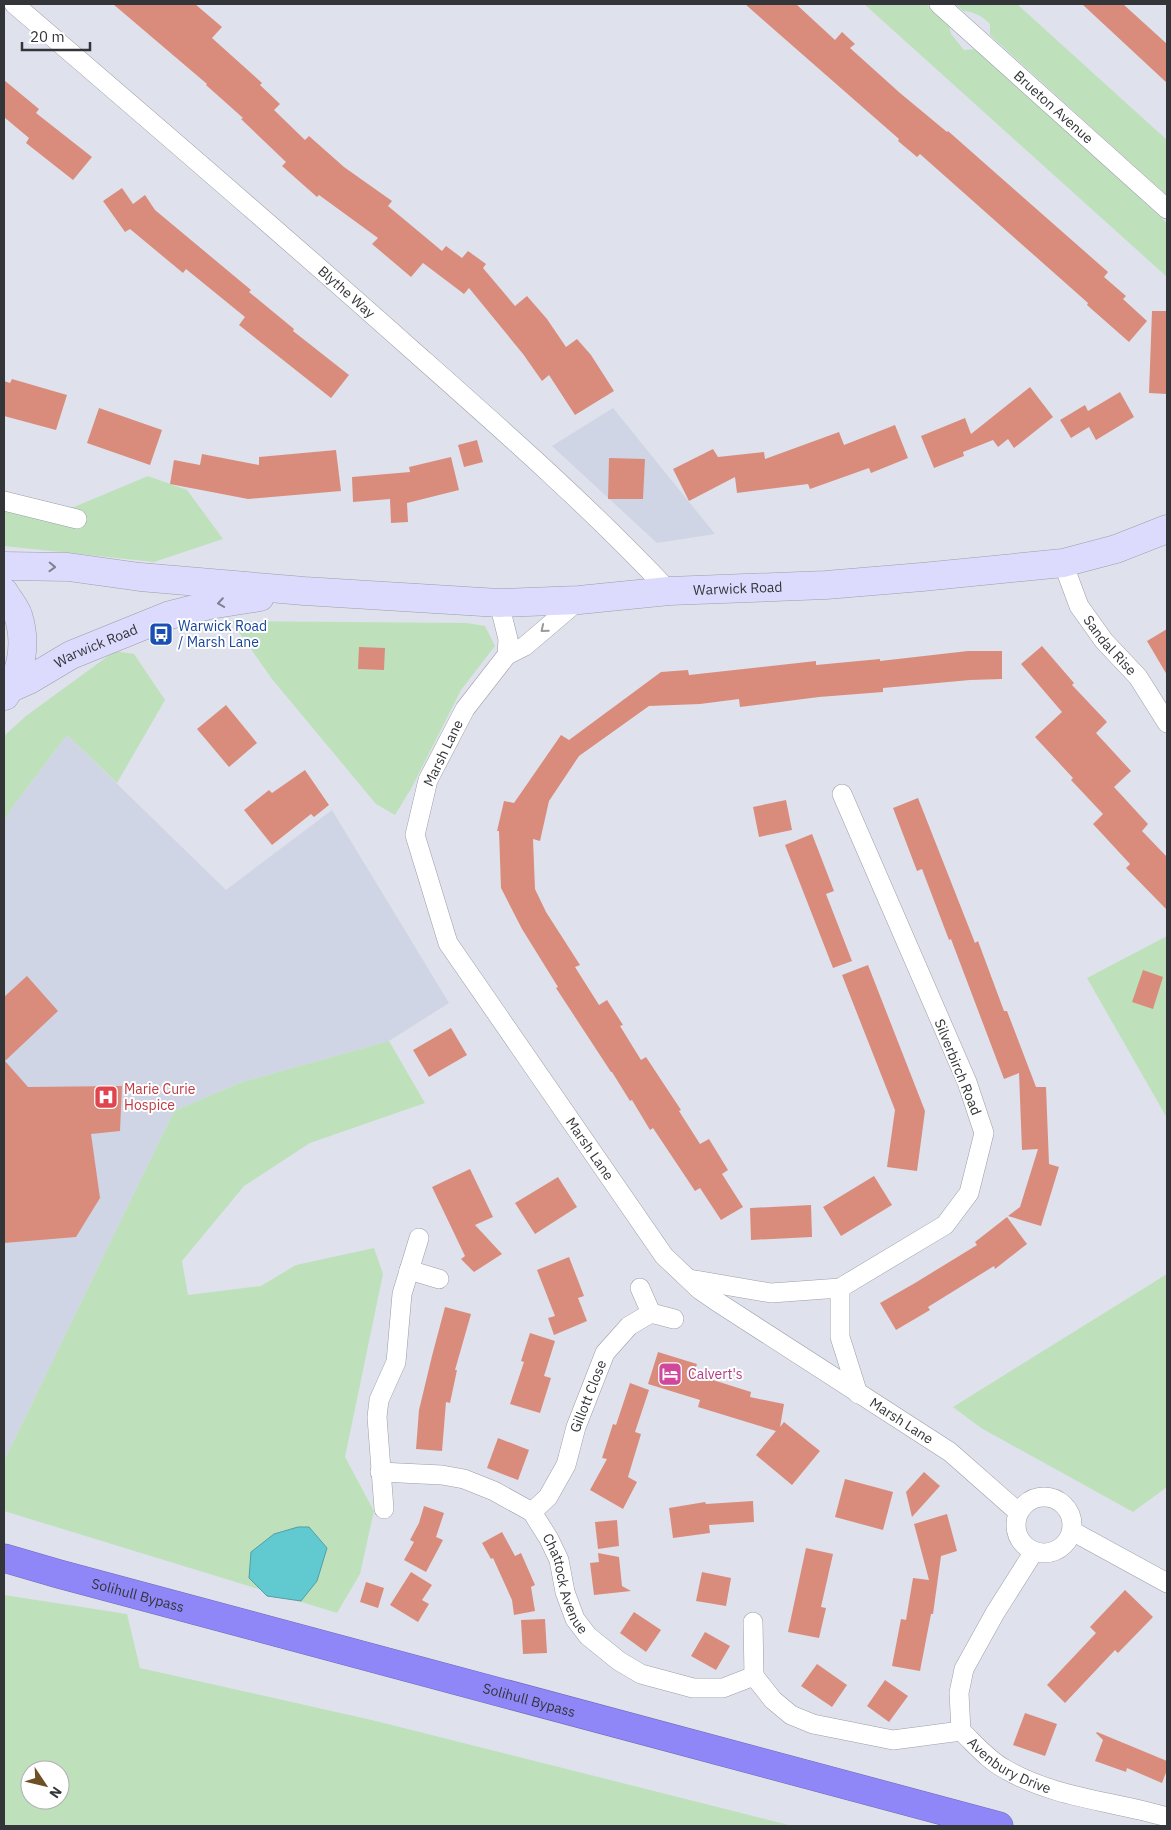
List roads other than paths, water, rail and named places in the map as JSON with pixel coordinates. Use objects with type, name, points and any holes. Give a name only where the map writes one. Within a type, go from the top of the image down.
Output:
[{"type":"highway","name":"Solihull Bypass","points":[[4,1558],[999,1826]]},
{"type":"highway","name":"Solihull Bypass","points":[[4,1565],[59,1574]]},
{"type":"main road","name":"Warwick Road","points":[[4,566],[68,567],[140,576],[304,591],[499,603],[579,600],[669,591],[826,585],[922,578],[1063,563],[1116,549],[1167,529]]},
{"type":"main road","name":"Warwick Road","points":[[7,693],[71,655],[170,615],[210,605],[304,591]]},
{"type":"main road","points":[[4,592],[17,614],[23,639],[21,664],[7,693]]},
{"type":"street","name":"Blythe Way","points":[[14,4],[291,242],[526,452],[669,591]]},
{"type":"street","name":"Brueton Avenue","points":[[940,4],[1167,209]]},
{"type":"street","points":[[4,501],[77,519]]},
{"type":"street","name":"Sandal Rise","points":[[1063,563],[1079,606],[1104,641],[1138,676],[1167,722]]},
{"type":"street","name":"Marsh Lane","points":[[579,600],[525,646],[507,655],[465,709],[428,780],[415,835],[448,943],[664,1256],[700,1290],[716,1301],[950,1452],[1018,1512]]},
{"type":"street","points":[[499,603],[508,639],[507,655]]},
{"type":"street","name":"Silverbirch Road","points":[[689,1279],[771,1293],[840,1288],[945,1226],[969,1193],[984,1133],[967,1082],[842,794]]},
{"type":"street","points":[[384,1509],[377,1417],[379,1400],[396,1362],[402,1294],[418,1238]]},
{"type":"street","points":[[409,1270],[439,1279]]},
{"type":"street","points":[[640,1288],[651,1313],[674,1319]]},
{"type":"street","points":[[840,1288],[840,1337],[858,1394]]},
{"type":"street","name":"Gillott Close","points":[[532,1512],[548,1497],[566,1465],[576,1427],[605,1353],[629,1326],[651,1313]]},
{"type":"street","name":"Chattock Avenue","points":[[380,1472],[442,1475],[464,1479],[494,1491],[532,1512],[549,1539],[559,1560],[565,1592],[575,1619],[588,1636],[619,1661],[641,1674],[693,1688],[723,1688],[754,1676]]},
{"type":"street","points":[[1045,1496],[1061,1502],[1071,1515],[1072,1531],[1064,1546],[1050,1554],[1033,1553],[1020,1543],[1015,1528],[1018,1512],[1029,1500],[1045,1496]]},
{"type":"street","points":[[1072,1531],[1167,1583]]},
{"type":"street","name":"Avenbury Drive","points":[[1033,1553],[995,1613],[964,1669],[959,1693],[961,1731],[1003,1769],[1022,1778],[1074,1796],[1148,1811],[1167,1817]]},
{"type":"street","points":[[754,1622],[754,1676],[773,1700],[791,1715],[813,1724],[893,1740],[961,1731]]},
{"type":"water","points":[[298,1527],[309,1527],[327,1548],[317,1581],[301,1601],[267,1596],[249,1578],[251,1552],[274,1534]]},
{"type":"place","name":"Warwick Road / Marsh Lane","points":[[161,634]]},
{"type":"place","name":"Marie Curie Hospice","points":[[106,1097]]},
{"type":"place","name":"Calvert's","points":[[670,1374]]}]
